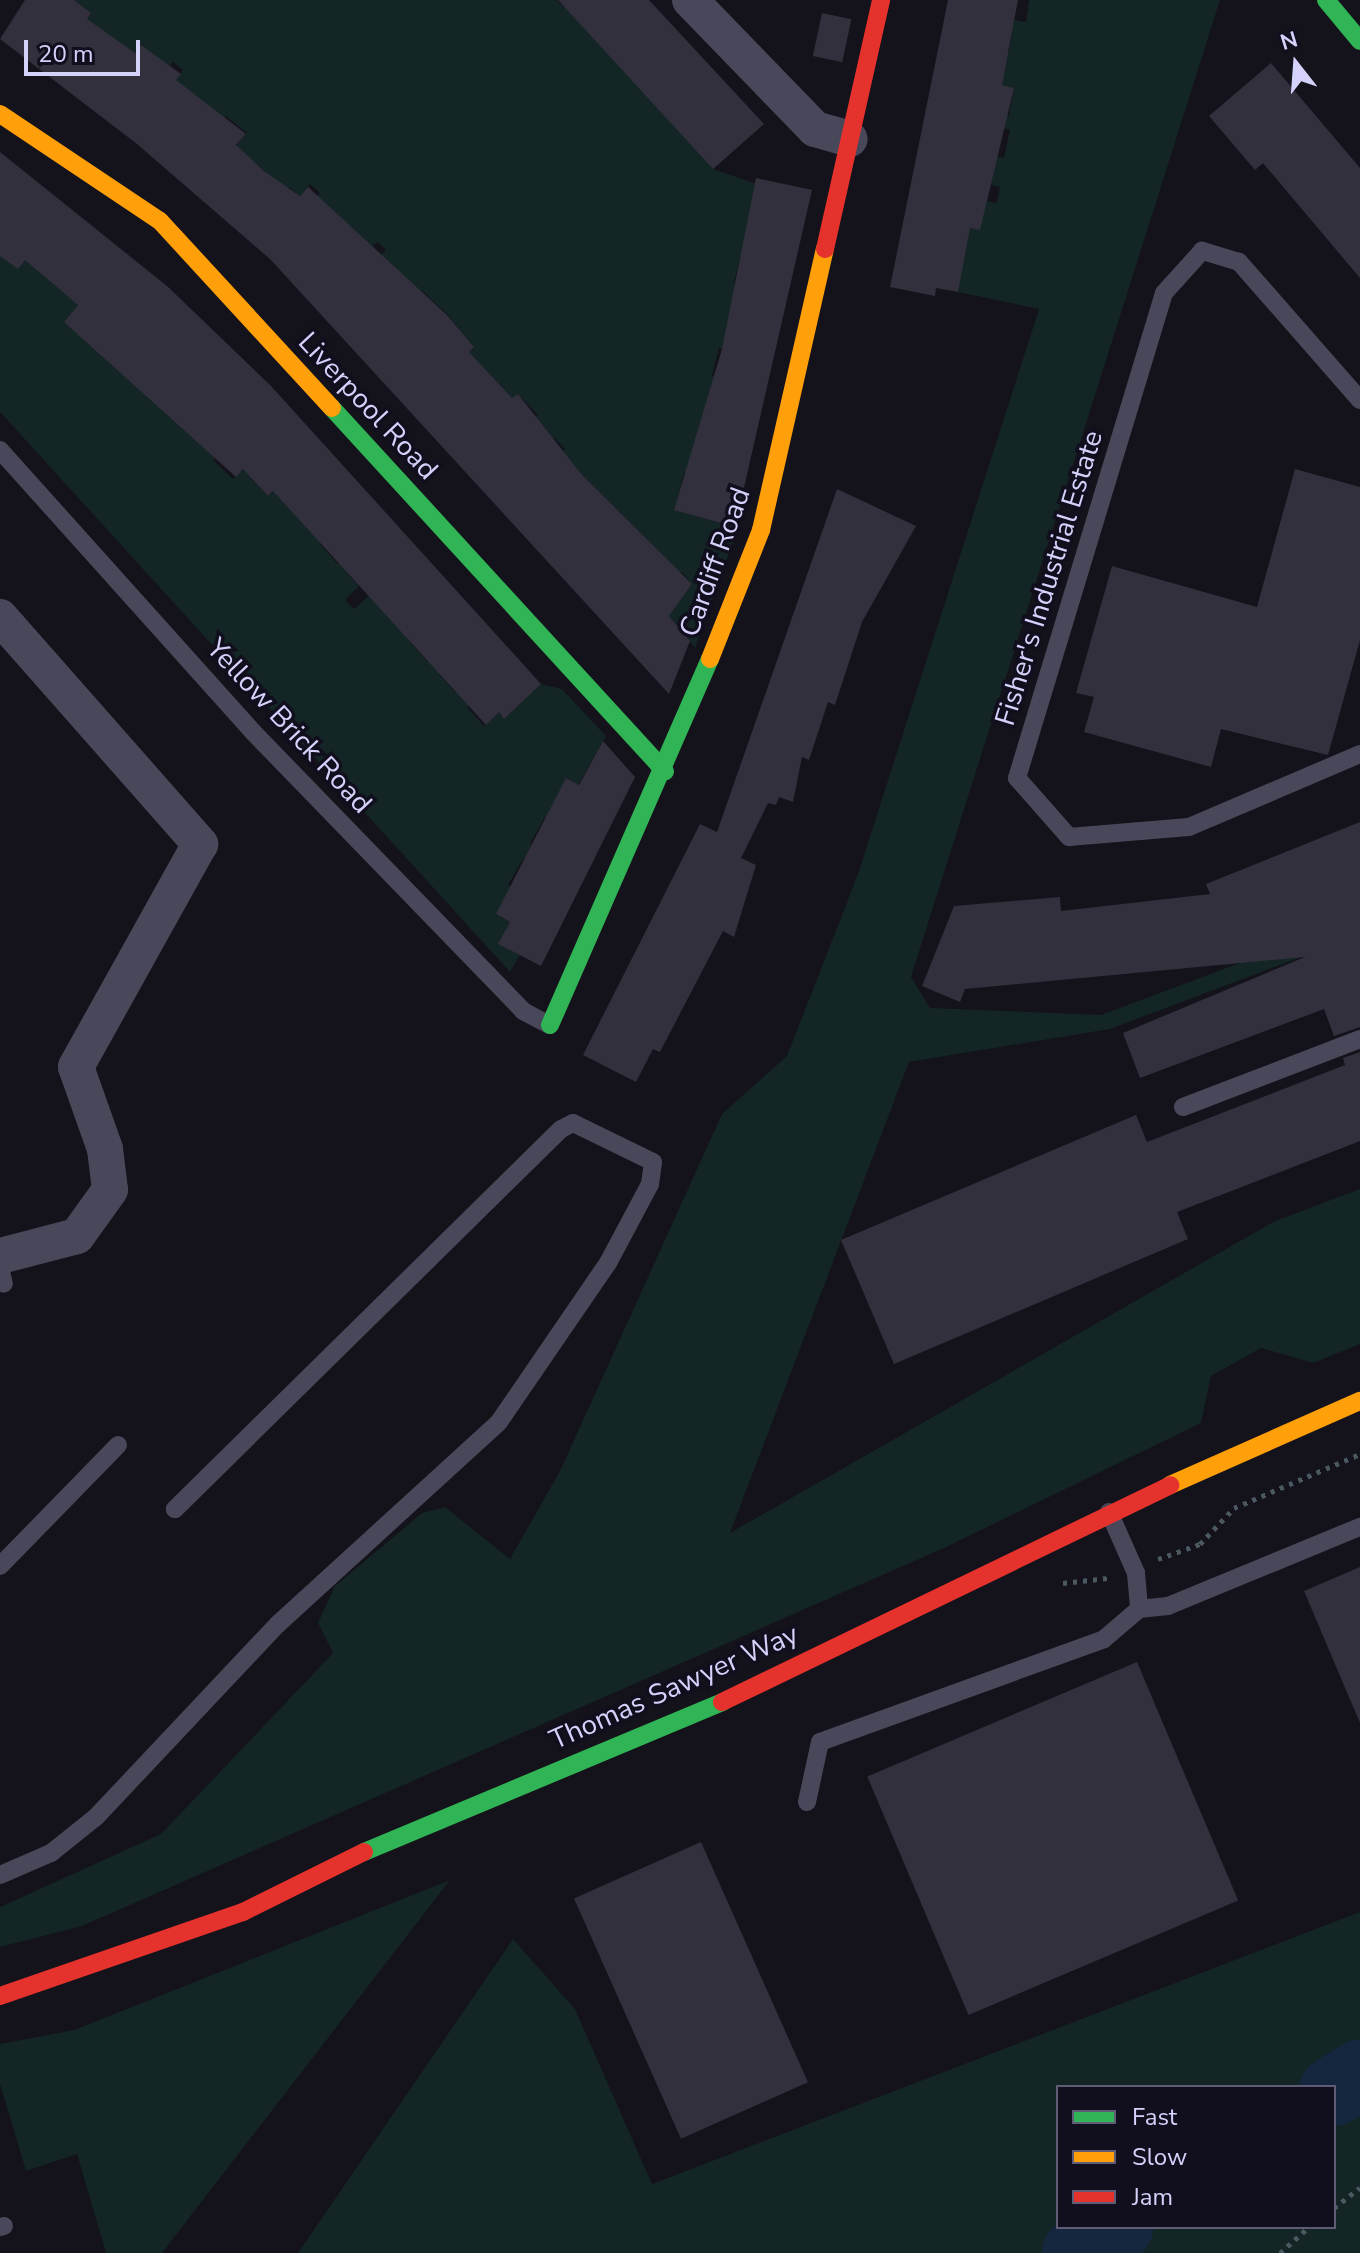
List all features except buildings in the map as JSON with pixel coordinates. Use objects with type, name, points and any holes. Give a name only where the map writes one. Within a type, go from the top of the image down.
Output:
[{"type":"street","points":[[690,0],[815,129],[850,139]]},
{"type":"street","name":"Cardiff Road","points":[[550,1025],[665,772],[761,530],[881,0]]},
{"type":"street","points":[[1326,0],[1360,41]]},
{"type":"street","name":"Liverpool Road","points":[[0,114],[160,221],[665,772]]},
{"type":"street","points":[[0,617],[200,844],[76,1067],[105,1149],[110,1190],[77,1236],[1,1269]]},
{"type":"street","name":"Thomas Sawyer Way","points":[[0,1996],[243,1912],[396,1836],[716,1705],[1109,1512],[1360,1401]]},
{"type":"lane","name":"Fisher's Industrial Estate","points":[[1360,400],[1239,262],[1202,251],[1164,293],[1017,778],[1069,837],[1189,827],[1360,754]]},
{"type":"lane","name":"Yellow Brick Road","points":[[0,450],[254,733],[523,1011],[550,1025]]},
{"type":"lane","points":[[1183,1107],[1360,1039]]},
{"type":"lane","points":[[0,1875],[51,1853],[96,1817],[278,1624],[499,1422],[608,1263],[650,1184],[653,1162],[573,1123],[561,1129],[175,1509]]},
{"type":"lane","points":[[0,1566],[118,1445]]},
{"type":"lane","points":[[1109,1512],[1136,1573],[1139,1609]]},
{"type":"lane","points":[[807,1802],[820,1742],[1104,1639],[1139,1609],[1168,1606],[1360,1527]]},
{"type":"path","points":[[1336,2206],[1360,2188]]},
{"type":"path","points":[[1280,2253],[1307,2229]]},
{"type":"shaded area","points":[[74,0],[557,0],[564,7],[571,0],[713,169],[757,184],[758,257],[741,254],[734,283],[752,287],[733,352],[719,348],[712,376],[728,381],[701,477],[684,473],[677,500],[689,514],[738,528],[695,648],[669,616],[692,584],[682,572],[672,580],[619,511],[614,515],[542,471],[565,449],[556,439],[513,438],[538,415],[518,394],[494,416],[502,387],[483,367],[447,374],[474,347],[447,314],[421,290],[394,317],[356,279],[386,250],[378,242],[367,250],[295,220],[320,193],[310,184],[300,196],[289,187],[275,202],[273,178],[255,163],[225,159],[247,133],[226,116],[205,140],[161,101],[183,70],[173,62],[162,76],[141,45],[122,70],[75,35],[91,13]]},
{"type":"shaded area","points":[[1029,0],[1220,0],[911,977],[930,1008],[1101,1015],[1360,918],[1360,935],[1110,1029],[909,1062],[730,1533],[1275,1221],[1360,1189],[1360,1344],[1313,1363],[1261,1348],[1211,1376],[1201,1423],[944,1548],[82,1926],[0,1947],[0,1907],[161,1834],[333,1653],[318,1623],[335,1586],[422,1513],[445,1507],[510,1559],[560,1471],[722,1114],[787,1056],[858,874],[1039,309],[958,292],[966,228],[980,229],[955,195],[997,203],[1000,187],[985,183],[962,151],[1004,158],[1010,130],[972,122],[975,109],[1009,116],[1014,88],[981,81],[1009,51],[1012,34],[992,16],[1026,22]]},
{"type":"shaded area","points":[[35,247],[92,288],[64,322],[241,430],[213,460],[233,479],[260,453],[267,462],[251,478],[268,496],[277,488],[333,531],[320,544],[338,564],[352,551],[362,561],[348,574],[359,586],[345,600],[354,609],[381,585],[409,641],[428,662],[441,651],[439,674],[457,694],[470,682],[481,693],[467,707],[484,726],[499,712],[505,718],[541,684],[562,689],[606,736],[578,785],[567,778],[558,824],[545,817],[530,844],[544,852],[535,865],[523,859],[508,885],[521,893],[496,914],[510,922],[499,944],[520,955],[510,972],[0,412],[0,254]]},
{"type":"shaded area","points":[[450,1880],[162,2253],[106,2253],[77,2154],[26,2171],[0,2084],[0,2044],[74,2030]]},
{"type":"shaded area","points":[[1360,1912],[1360,2253],[298,2253],[513,1939],[575,2009],[652,2184]]},
{"type":"waterway","points":[[1336,2090],[1360,2075]]},
{"type":"waterway","points":[[1077,2253],[1115,2229]]},
{"type":"traffic: fast","points":[[1326,0],[1360,41]]},
{"type":"traffic: fast","points":[[332,408],[665,772]]},
{"type":"traffic: fast","points":[[550,1025],[710,659]]},
{"type":"traffic: fast","points":[[364,1852],[722,1702]]},
{"type":"traffic: slow","points":[[0,114],[160,221],[332,408]]},
{"type":"traffic: slow","points":[[710,659],[761,530],[825,249]]},
{"type":"traffic: slow","points":[[1170,1485],[1360,1401]]},
{"type":"traffic: jam","points":[[825,249],[881,0]]},
{"type":"traffic: jam","points":[[722,1702],[1170,1485]]},
{"type":"traffic: jam","points":[[0,1996],[243,1912],[364,1852]]}]
